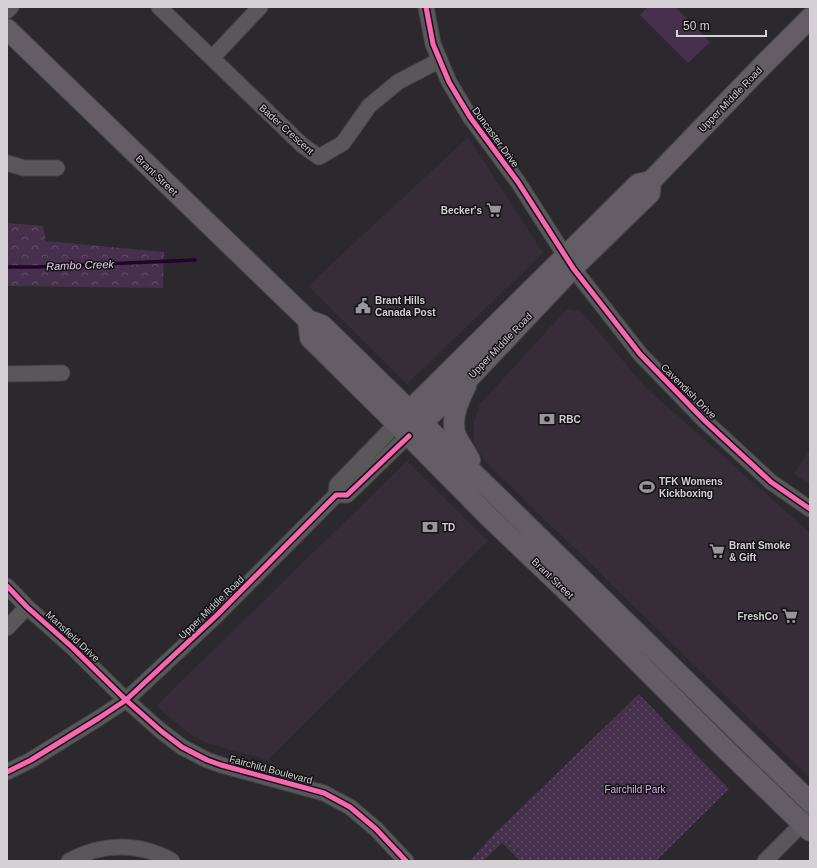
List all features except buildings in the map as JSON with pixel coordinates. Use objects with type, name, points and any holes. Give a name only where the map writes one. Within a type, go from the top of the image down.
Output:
[{"type":"main road","name":"Upper Middle Road","points":[[409,423],[472,376],[638,184],[651,181],[776,51],[810,18]]},
{"type":"main road","name":"Brant Street","points":[[7,29],[308,320],[310,338],[409,423],[480,480],[810,802]]},
{"type":"main road","name":"Upper Middle Road","points":[[409,423],[569,262]]},
{"type":"main road","points":[[472,376],[458,401],[455,431],[456,437],[470,458],[480,480]]},
{"type":"main road","name":"Brant Street","points":[[409,423],[489,517],[575,599],[718,742],[807,823]]},
{"type":"street","points":[[7,11],[11,7]]},
{"type":"street","name":"Bader Crescent","points":[[159,7],[302,145],[319,157],[342,144],[369,106],[398,82],[440,60]]},
{"type":"street","points":[[212,58],[260,7]]},
{"type":"street","name":"Duncaster Drive","points":[[426,7],[433,44],[449,82],[470,116],[518,182],[569,262]]},
{"type":"street","points":[[7,163],[24,168],[57,168]]},
{"type":"street","name":"Cavendish Drive","points":[[569,262],[640,354],[704,420],[771,482],[810,509]]},
{"type":"street","points":[[7,374],[62,373]]},
{"type":"street","name":"Upper Middle Road","points":[[7,772],[31,760],[126,700],[217,615],[336,495],[337,485],[409,423]]},
{"type":"street","name":"Mansfield Drive","points":[[7,586],[27,607],[72,647],[126,700]]},
{"type":"street","points":[[7,628],[27,607]]},
{"type":"street","name":"Fairchild Boulevard","points":[[126,700],[161,731],[182,747],[207,760],[324,793],[350,807],[376,829],[406,861]]},
{"type":"street","points":[[765,861],[807,823]]},
{"type":"street","points":[[69,861],[78,856],[105,847],[131,847],[163,856],[172,861]]},
{"type":"shaded area","points":[[468,137],[543,253],[407,384],[308,286]]},
{"type":"shaded area","points":[[567,309],[582,312],[645,387],[810,533],[810,778],[486,462],[474,445],[474,422],[480,404]]},
{"type":"shaded area","points":[[810,449],[810,484],[794,474]]},
{"type":"shaded area","points":[[407,461],[488,541],[268,760],[207,743],[190,734],[156,706]]},
{"type":"green space","points":[[648,7],[675,7],[710,42],[688,63],[640,15]]},
{"type":"green space","points":[[7,223],[43,226],[46,241],[164,252],[163,288],[7,286]]},
{"type":"green space","name":"Fairchild Park","points":[[639,694],[729,789],[656,861],[520,861],[502,843],[483,861],[470,861],[493,835]]},
{"type":"waterway","name":"Rambo Creek","points":[[7,267],[195,260]]},
{"type":"cycle path","points":[[426,7],[433,44],[449,82],[470,117],[518,182],[573,268],[640,354],[704,420],[771,482],[810,509]]},
{"type":"cycle path","points":[[7,772],[31,760],[126,700],[217,615],[336,495],[347,495],[409,436]]},
{"type":"cycle path","points":[[7,586],[27,607],[72,647],[126,700],[161,731],[182,747],[207,760],[221,765],[324,793],[350,807],[376,829],[406,861]]},
{"type":"place","name":"Becker's","points":[[494,210]]},
{"type":"place","name":"Brant Hills Canada Post","points":[[363,306]]},
{"type":"place","name":"RBC","points":[[547,419]]},
{"type":"place","name":"TFK Womens Kickboxing","points":[[647,487]]},
{"type":"place","name":"TD","points":[[430,527]]},
{"type":"place","name":"Brant Smoke & Gift","points":[[717,551]]},
{"type":"place","name":"FreshCo","points":[[790,616]]}]
